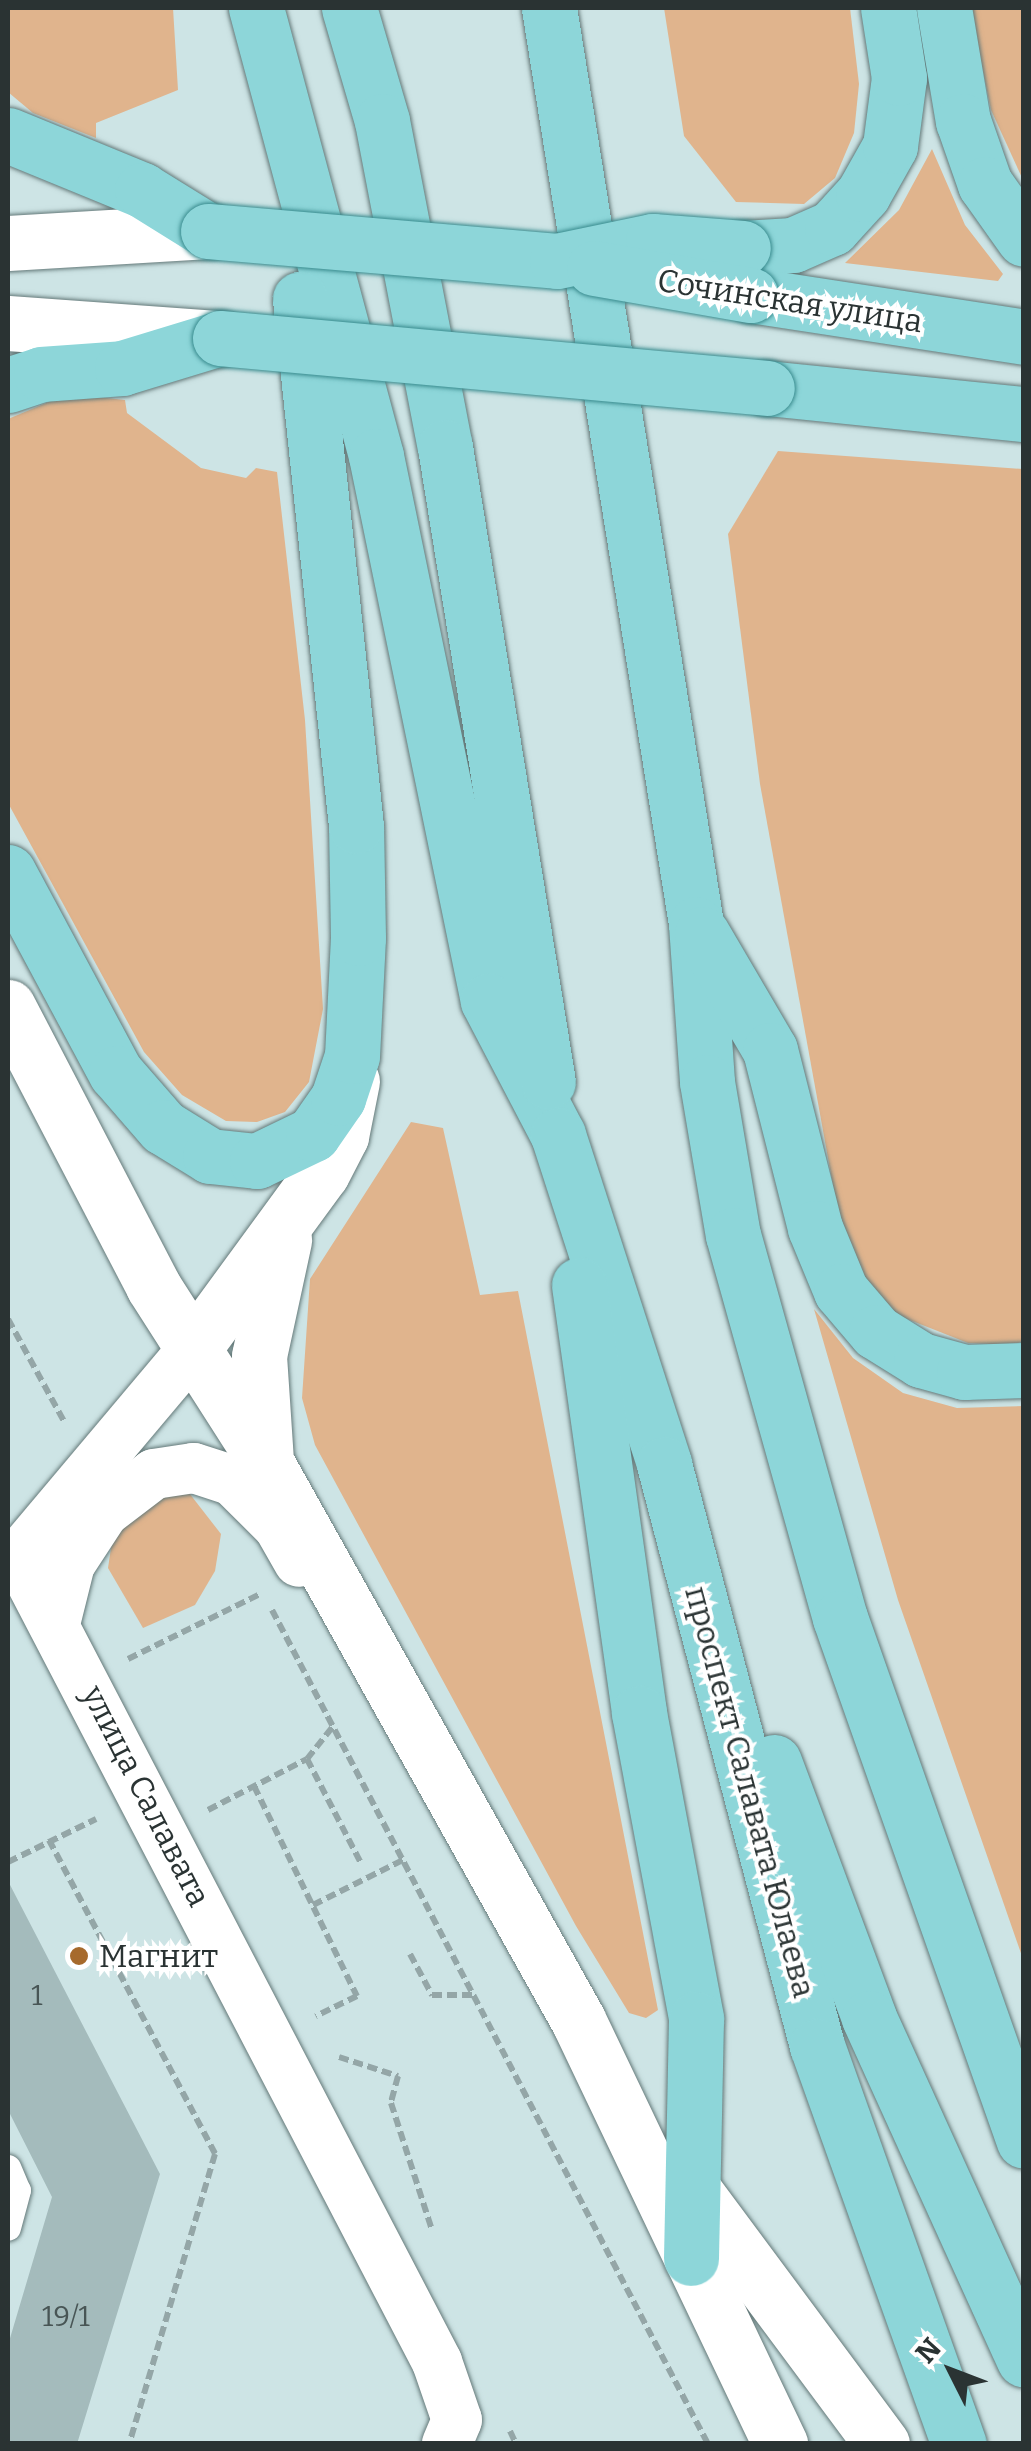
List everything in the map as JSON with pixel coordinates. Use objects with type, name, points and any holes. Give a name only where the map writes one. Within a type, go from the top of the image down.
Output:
[{"type":"main road","points":[[256,8],[376,456],[488,1002],[558,1135]]},
{"type":"main road","points":[[192,1349],[292,1213],[341,1136],[352,1056],[356,826],[268,8]]},
{"type":"main road","points":[[349,8],[382,121],[445,447],[558,1135],[639,1713],[696,2019],[696,2196],[691,2258]]},
{"type":"main road","points":[[549,8],[696,924],[707,1082],[753,1317],[840,1618],[1024,2141]]},
{"type":"main road","points":[[747,272],[832,228],[864,194],[892,129],[899,78],[888,8]]},
{"type":"main road","points":[[944,8],[963,122],[985,184],[1024,239]]},
{"type":"main road","points":[[8,134],[100,176],[142,190],[208,231]]},
{"type":"main road","points":[[8,243],[108,241],[208,231]]},
{"type":"main road","name":"Сочинская улица","points":[[208,231],[557,261],[747,272],[1024,337]]},
{"type":"main road","points":[[8,323],[120,350]]},
{"type":"main road","points":[[8,386],[120,350],[220,338],[1024,414]]},
{"type":"main road","points":[[8,872],[116,1073],[162,1127],[210,1156],[258,1161],[289,1152],[338,1098],[352,1056]]},
{"type":"main road","points":[[696,924],[770,1050],[815,1228],[842,1291],[876,1332],[921,1360],[964,1372],[1024,1370]]},
{"type":"main road","points":[[8,1007],[192,1349],[266,1464],[371,1645],[578,2020],[780,2444]]},
{"type":"main road","name":"проспект Салавата Юлаева","points":[[558,1135],[664,1464],[817,2046],[959,2444]]},
{"type":"main road","points":[[266,1464],[260,1356],[292,1213]]},
{"type":"main road","points":[[664,1464],[870,2018],[1024,2359]]},
{"type":"main road","points":[[578,2020],[696,2196],[882,2444]]},
{"type":"street","name":"улица Салавата","points":[[192,1349],[92,1472],[12,1554],[56,1620],[437,2362],[457,2420],[448,2444]]},
{"type":"street","points":[[56,1620],[70,1564],[104,1512],[154,1474],[194,1468],[232,1480],[279,1527],[322,1600],[371,1645]]},
{"type":"lane","points":[[8,2228],[11,2183]]},
{"type":"path","points":[[8,1319],[92,1472]]},
{"type":"path","points":[[142,1652],[263,1593],[405,1858],[708,2444]]},
{"type":"path","points":[[207,1811],[307,1759],[334,1726]]},
{"type":"path","points":[[307,1759],[362,1866]]},
{"type":"path","points":[[254,1786],[357,1996],[326,2012]]},
{"type":"path","points":[[49,1840],[214,2154],[130,2444]]},
{"type":"path","points":[[312,1905],[405,1858]]},
{"type":"path","points":[[410,1954],[432,1995],[476,1995]]},
{"type":"path","points":[[329,2054],[398,2076],[393,2094]]},
{"type":"shaded area","points":[[8,8],[173,8],[178,90],[96,123],[96,138],[33,113],[8,92]]},
{"type":"shaded area","points":[[664,8],[850,8],[859,84],[854,133],[835,178],[804,204],[736,202],[684,136]]},
{"type":"shaded area","points":[[970,8],[1023,8],[1023,180],[991,110]]},
{"type":"shaded area","points":[[932,149],[965,225],[1003,274],[998,281],[845,263],[899,210]]},
{"type":"shaded area","points":[[97,397],[125,400],[127,413],[201,468],[246,478],[256,468],[277,472],[305,720],[323,1009],[309,1082],[285,1112],[257,1122],[226,1121],[182,1095],[144,1052],[8,803],[8,419],[51,401]]},
{"type":"shaded area","points":[[778,451],[1023,469],[1024,1340],[1014,1345],[968,1343],[892,1313],[861,1276],[840,1224],[760,784],[728,534]]},
{"type":"shaded area","points":[[411,1122],[443,1128],[480,1295],[518,1291],[658,2010],[646,2018],[629,2013],[576,1926],[315,1445],[302,1398],[310,1279]]},
{"type":"shaded area","points":[[814,1309],[853,1358],[903,1393],[957,1408],[1023,1406],[1023,1959],[898,1600]]},
{"type":"shaded area","points":[[186,1489],[221,1534],[215,1571],[195,1605],[143,1628],[108,1568],[113,1535],[138,1505]]},
{"type":"building","points":[[8,1881],[160,2174],[77,2444],[8,2444],[8,2345],[52,2197],[8,2110]]},
{"type":"place","name":"Магнит","points":[[79,1956]]}]
